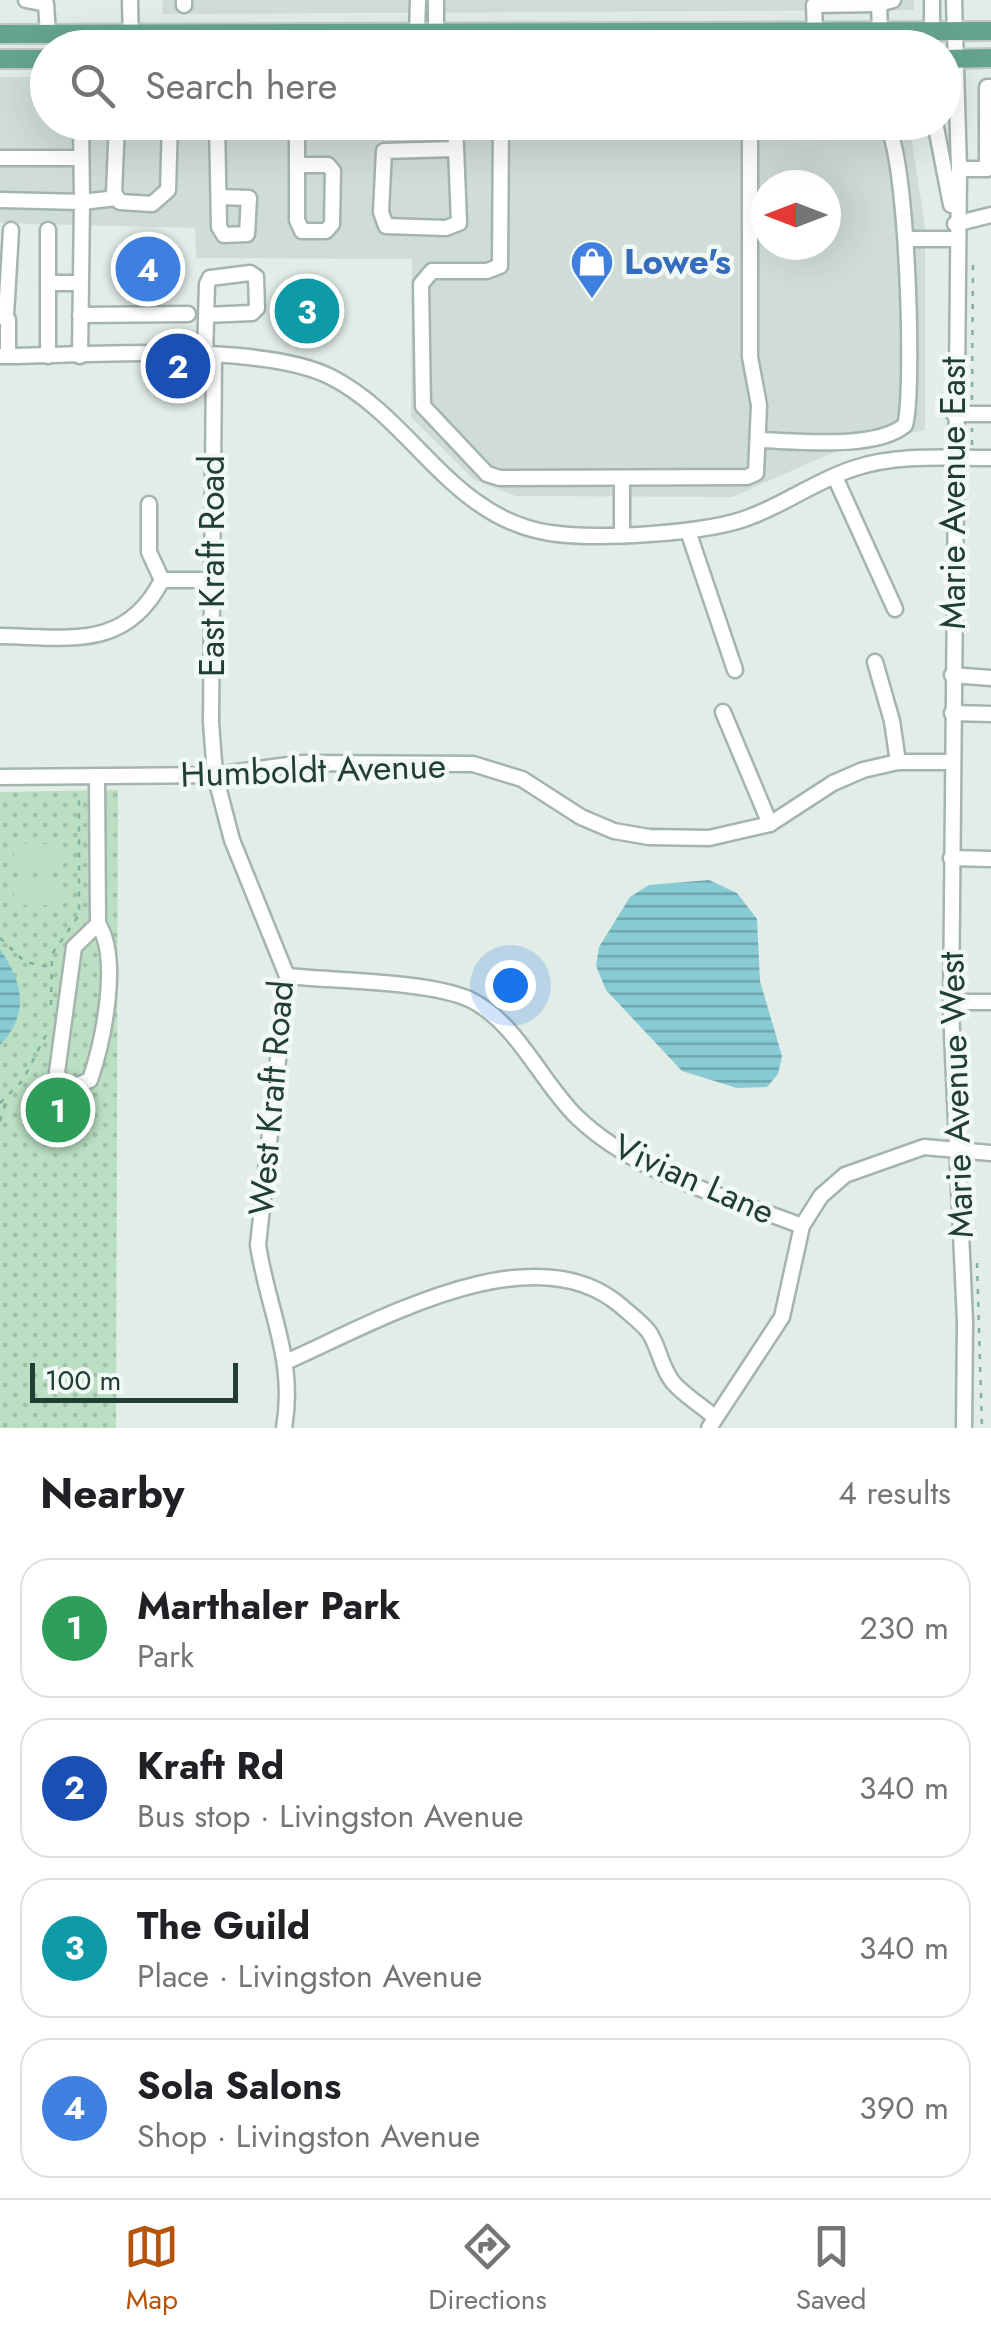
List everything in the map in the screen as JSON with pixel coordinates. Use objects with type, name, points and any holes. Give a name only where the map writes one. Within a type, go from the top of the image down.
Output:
[{"type":"main road","points":[[961,32],[991,32]]},
{"type":"main road","points":[[0,34],[30,34]]},
{"type":"main road","points":[[0,59],[30,58]]},
{"type":"main road","points":[[961,59],[991,58]]},
{"type":"street","points":[[26,0],[46,4],[48,30]]},
{"type":"street","points":[[130,0],[130,30]]},
{"type":"street","points":[[418,0],[426,30]]},
{"type":"street","points":[[428,30],[436,0]]},
{"type":"street","points":[[932,0],[932,30]]},
{"type":"street","name":"Marie Avenue East","points":[[954,0],[955,30]]},
{"type":"street","points":[[814,30],[814,5],[886,2],[880,30]]},
{"type":"street","points":[[959,169],[989,173],[987,87],[991,87]]},
{"type":"street","points":[[961,124],[989,123]]},
{"type":"street","points":[[80,140],[80,356]]},
{"type":"street","points":[[116,140],[118,198]]},
{"type":"street","points":[[0,200],[82,202],[118,198],[152,204],[166,196],[169,140]]},
{"type":"street","points":[[217,140],[218,196]]},
{"type":"street","points":[[296,140],[298,225],[302,231],[326,231],[332,224],[334,171],[328,165],[297,165]]},
{"type":"street","points":[[456,140],[460,160],[459,223],[446,228],[386,226],[381,212],[384,151],[456,149]]},
{"type":"street","points":[[501,140],[500,266],[487,270],[432,271],[423,277],[423,406],[492,478],[753,476],[759,468],[759,440],[750,357],[750,140]]},
{"type":"street","points":[[759,440],[848,441],[894,432],[905,424],[906,239],[895,140]]},
{"type":"street","name":"Marie Avenue East","points":[[937,140],[955,232]]},
{"type":"street","name":"Marie Avenue East","points":[[952,762],[958,140]]},
{"type":"street","points":[[0,158],[80,158]]},
{"type":"street","points":[[906,239],[955,232],[991,215]]},
{"type":"street","points":[[10,230],[4,356],[280,359],[331,377],[367,402],[472,502],[508,522],[551,533],[688,531],[751,517],[854,468],[898,460],[991,458]]},
{"type":"street","points":[[48,230],[48,356]]},
{"type":"street","points":[[48,283],[80,283]]},
{"type":"street","points":[[80,315],[188,314]]},
{"type":"street","name":"East Kraft Road","points":[[206,315],[210,356],[215,775]]},
{"type":"street","points":[[954,414],[991,414]]},
{"type":"street","points":[[835,477],[895,609]]},
{"type":"street","points":[[622,478],[622,532]]},
{"type":"street","points":[[149,504],[149,552],[162,580]]},
{"type":"street","points":[[688,531],[735,670]]},
{"type":"street","points":[[162,580],[212,580]]},
{"type":"street","points":[[0,636],[90,638],[122,628],[154,596],[162,580]]},
{"type":"street","points":[[875,662],[892,721],[898,762]]},
{"type":"street","points":[[952,675],[991,678]]},
{"type":"street","points":[[723,712],[770,824]]},
{"type":"street","points":[[952,713],[991,714]]},
{"type":"street","name":"Humboldt Avenue","points":[[0,777],[215,775],[303,764],[473,764],[522,779],[580,817],[614,831],[649,838],[709,838],[770,824],[833,783],[863,770],[898,762],[952,762]]},
{"type":"street","name":"Marie Avenue West","points":[[952,762],[951,1002],[965,1322],[964,1428]]},
{"type":"street","name":"West Kraft Road","points":[[215,775],[232,840],[287,976],[258,1245],[264,1289],[288,1361],[284,1428]]},
{"type":"street","points":[[97,776],[98,924],[108,942],[105,1023],[90,1080],[70,1088],[60,1082],[56,1072],[71,958],[81,937],[98,924]]},
{"type":"street","points":[[952,858],[991,858]]},
{"type":"street","name":"Vivian Lane","points":[[287,976],[444,992],[470,1000],[497,1019],[576,1116],[610,1145],[640,1162],[802,1226]]},
{"type":"street","points":[[951,1002],[991,1002]]},
{"type":"street","points":[[288,1361],[439,1294],[515,1277],[553,1277],[586,1286],[616,1302],[648,1330],[672,1381],[711,1422],[782,1317],[802,1226],[821,1196],[844,1175],[924,1147],[957,1153],[991,1153]]},
{"type":"path","points":[[51,1009],[51,967],[57,942],[78,915],[79,796]]},
{"type":"path","points":[[0,938],[24,962],[51,967]]},
{"type":"path","points":[[0,1103],[40,1052],[50,1021]]},
{"type":"path","points":[[0,1122],[9,1095]]},
{"type":"shaded area","points":[[163,0],[914,0],[914,10],[162,14]]},
{"type":"shaded area","points":[[0,77],[30,77],[30,140],[912,140],[925,226],[925,430],[846,447],[732,497],[516,496],[474,480],[411,417],[412,259],[196,258],[195,228],[0,223]]},
{"type":"green space","points":[[118,790],[116,1428],[0,1428],[0,792]]},
{"type":"green space","points":[[14,844],[63,844],[63,867],[14,867]]},
{"type":"green space","points":[[14,882],[63,882],[63,905],[14,905]]},
{"type":"water","points":[[709,880],[737,893],[757,919],[760,981],[782,1056],[778,1074],[767,1087],[737,1088],[682,1071],[606,990],[596,966],[599,947],[630,897],[649,885]]},
{"type":"water","points":[[0,949],[14,974],[20,998],[16,1021],[0,1045]]},
{"type":"place","name":"Sola Salons","points":[[148,269]]},
{"type":"place","name":"Lowe's","points":[[592,300]]},
{"type":"place","name":"The Guild","points":[[307,311]]},
{"type":"place","name":"Kraft Rd","points":[[178,366]]},
{"type":"place","name":"Marthaler Park","points":[[58,1110]]}]
